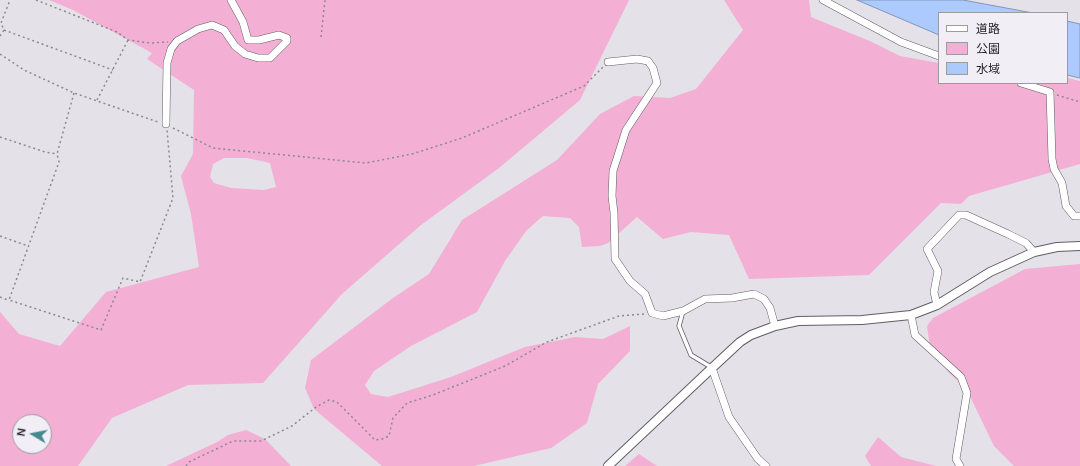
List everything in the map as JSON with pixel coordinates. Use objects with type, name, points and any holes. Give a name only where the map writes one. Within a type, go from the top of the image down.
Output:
[{"type":"street","points":[[166,124],[167,63],[171,49],[177,41],[198,29],[212,25],[224,30],[235,46],[245,54],[258,58],[270,58],[286,41],[287,38],[278,35],[260,40],[248,40],[243,22],[231,0]]},
{"type":"street","points":[[823,0],[901,42],[938,56]]},
{"type":"street","points":[[608,62],[638,59],[648,61],[653,68],[657,83],[626,130],[613,171],[612,196],[615,259],[630,281],[645,294],[652,313],[663,316],[683,311],[705,299],[732,298],[754,294],[764,299],[770,308],[775,326]]},
{"type":"street","points":[[1024,84],[1050,92],[1052,159],[1054,168],[1062,183],[1066,206],[1074,216],[1080,216]]},
{"type":"street","points":[[937,305],[934,292],[938,271],[927,249],[959,215],[966,215],[1008,234],[1026,243],[1034,252]]},
{"type":"street","points":[[608,466],[746,338],[775,326],[798,321],[862,320],[910,315],[937,305],[990,272],[1034,252],[1057,247],[1080,246]]},
{"type":"street","points":[[910,315],[915,335],[961,377],[967,393],[956,459],[960,466]]},
{"type":"street","points":[[712,368],[729,417],[758,459],[766,466]]},
{"type":"lane","points":[[683,311],[679,326],[691,355],[712,368]]},
{"type":"path","points":[[10,0],[0,23],[4,30],[113,70]]},
{"type":"path","points":[[36,0],[117,32],[128,40],[150,43],[177,41]]},
{"type":"path","points":[[321,37],[325,0]]},
{"type":"path","points":[[0,36],[4,30]]},
{"type":"path","points":[[97,100],[128,40]]},
{"type":"path","points":[[0,54],[24,70],[74,93],[166,124],[213,148],[366,163],[412,154],[462,138],[584,86],[608,62]]},
{"type":"path","points":[[1050,92],[1080,102]]},
{"type":"path","points":[[9,300],[59,162],[57,154],[74,93]]},
{"type":"path","points":[[0,298],[102,330],[123,278],[140,282],[173,198],[166,124]]},
{"type":"path","points":[[0,137],[45,152],[57,154]]},
{"type":"path","points":[[0,236],[28,246]]},
{"type":"path","points":[[186,466],[189,462],[233,441],[261,441],[292,426],[316,407],[330,400],[337,402],[375,440],[382,439],[389,436],[394,418],[407,403],[433,395],[505,366],[546,342],[620,316],[652,313]]},
{"type":"green space","points":[[49,0],[629,0],[580,100],[499,168],[421,225],[342,294],[263,383],[188,385],[112,418],[78,466],[0,466],[0,312],[19,334],[60,346],[106,292],[199,267],[191,214],[181,176],[193,154],[194,90],[147,59],[152,53],[73,10]],"holes":[[[224,158],[247,158],[270,163],[276,187],[264,190],[231,188],[214,183],[210,177],[213,164]]]},
{"type":"green space","points":[[724,0],[809,0],[811,17],[872,42],[900,56],[938,63],[938,84],[1068,84],[1068,78],[1080,81],[1080,164],[969,196],[961,204],[941,203],[869,275],[749,279],[729,235],[691,232],[663,239],[637,217],[608,243],[600,246],[582,247],[579,227],[570,218],[543,216],[526,231],[505,261],[477,312],[411,346],[374,371],[365,385],[371,394],[388,397],[451,377],[525,347],[575,337],[603,339],[630,326],[630,351],[598,384],[587,423],[551,448],[474,466],[382,466],[314,409],[305,388],[311,360],[393,298],[429,274],[462,220],[557,160],[600,114],[634,96],[670,98],[696,89],[743,30]]},
{"type":"green space","points":[[1080,264],[1080,466],[1014,466],[994,446],[966,388],[949,373],[930,348],[927,326],[933,318],[1025,269]]},
{"type":"green space","points":[[246,430],[265,439],[291,466],[166,466],[217,442],[228,435]]},
{"type":"green space","points":[[878,437],[901,457],[936,466],[871,466],[865,456]]},
{"type":"green space","points":[[639,454],[657,466],[625,466]]},
{"type":"water","points":[[857,0],[963,0],[1028,12],[938,12],[938,35]]},
{"type":"water","points":[[1068,21],[1080,24],[1080,78],[1068,75]]}]
